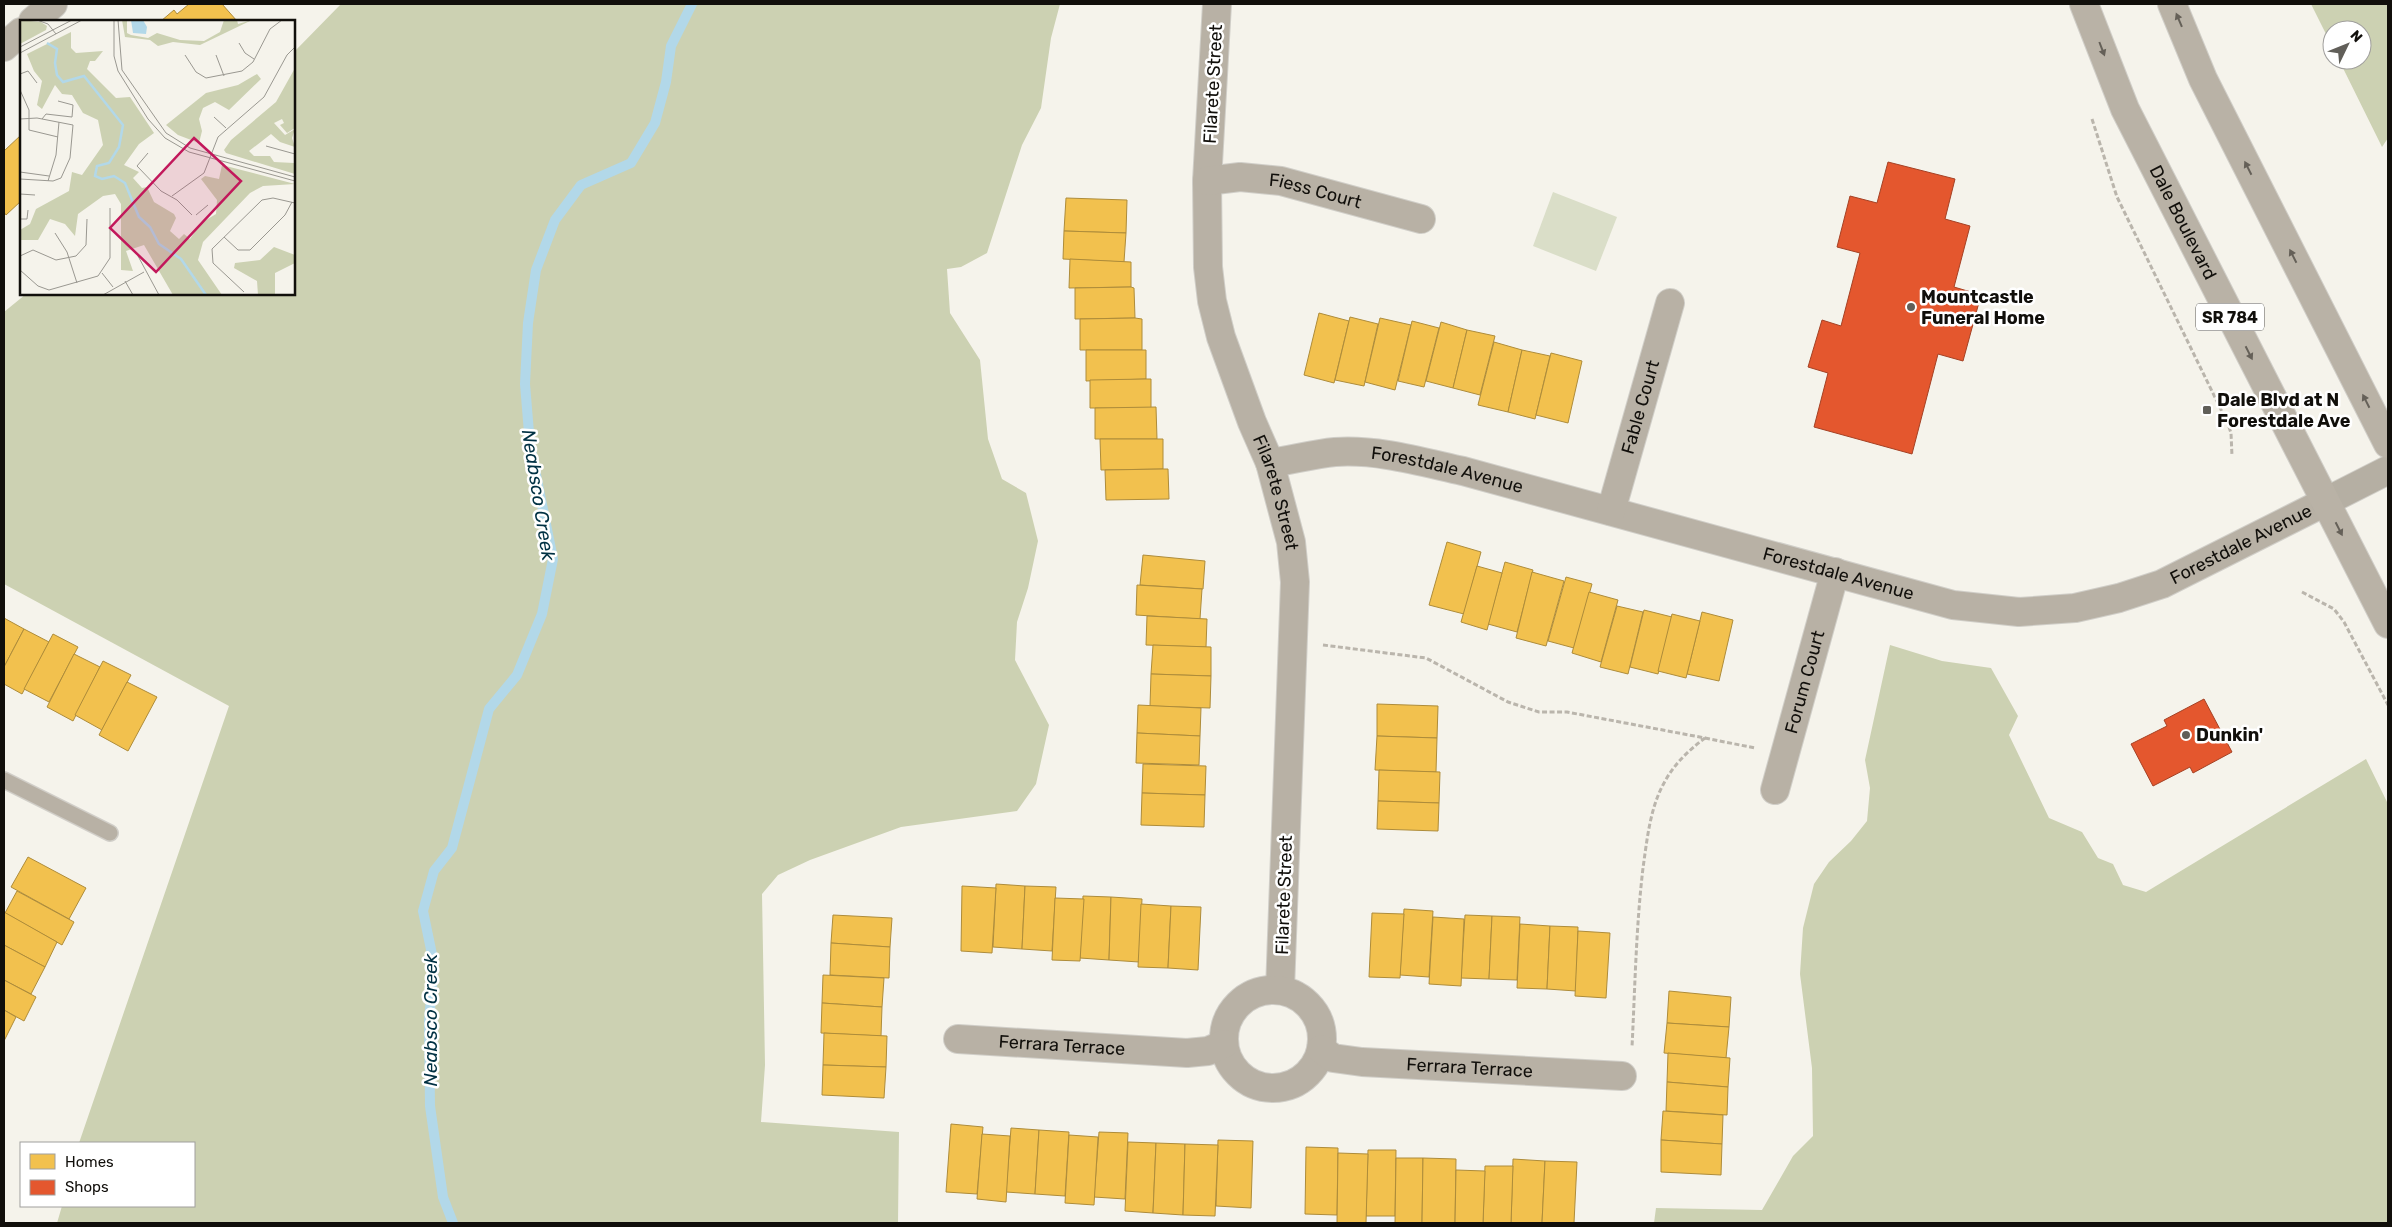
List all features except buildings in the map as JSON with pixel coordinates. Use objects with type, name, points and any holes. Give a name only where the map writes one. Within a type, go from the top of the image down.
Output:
[{"type":"main road","name":"Dale Boulevard","points":[[2084,4],[2125,109],[2388,624]]},
{"type":"main road","points":[[2172,4],[2204,79],[2388,444]]},
{"type":"street","points":[[34,20],[53,4]]},
{"type":"street","name":"Filarete Street","points":[[1217,4],[1207,181],[1208,267],[1212,301],[1221,337],[1252,422],[1270,463],[1291,542],[1295,582],[1280,990]]},
{"type":"street","points":[[4,47],[20,33]]},
{"type":"street","name":"Fiess Court","points":[[1207,181],[1240,177],[1281,181],[1421,219]]},
{"type":"street","name":"Fable Court","points":[[1611,511],[1670,303]]},
{"type":"street","name":"Forestdale Avenue","points":[[1270,463],[1335,452],[1398,456],[1463,470],[1953,605],[2019,612],[2075,608],[2119,598],[2162,584],[2388,470]]},
{"type":"street","name":"Forum Court","points":[[1775,790],[1834,572]]},
{"type":"street","points":[[1280,990],[1305,1001],[1313,1010],[1321,1030],[1321,1049],[1312,1069],[1301,1080],[1286,1086],[1273,1088],[1257,1085],[1246,1080],[1231,1063],[1224,1044],[1228,1019],[1236,1006],[1256,992],[1280,990]]},
{"type":"street","name":"Ferrara Terrace","points":[[958,1039],[1193,1053],[1208,1051],[1224,1044]]},
{"type":"street","name":"Ferrara Terrace","points":[[1321,1049],[1333,1058],[1356,1061],[1622,1076]]},
{"type":"lane","points":[[4,780],[110,833]]},
{"type":"path","points":[[2091,116],[2117,197],[2228,424],[2231,433],[2232,456]]},
{"type":"path","points":[[2302,592],[2326,602],[2339,616],[2388,705]]},
{"type":"path","points":[[1293,642],[1413,655],[1426,658],[1508,702],[1524,708],[1539,712],[1567,712],[1586,715],[1719,740]]},
{"type":"path","points":[[1622,1076],[1630,1076],[1640,896],[1649,828],[1656,801],[1670,774],[1678,762],[1705,738]]},
{"type":"green space","points":[[341,4],[1060,4],[1051,38],[1041,108],[1022,145],[987,253],[961,267],[947,269],[950,313],[980,360],[988,439],[1002,479],[1026,493],[1038,541],[1028,588],[1017,622],[1015,660],[1049,725],[1036,784],[1017,811],[901,827],[810,860],[778,875],[762,894],[765,1065],[761,1122],[899,1132],[898,1223],[57,1223],[62,1207],[195,1207],[195,1142],[79,1142],[229,706],[4,584],[4,312],[25,295],[295,295],[295,51]]},
{"type":"green space","points":[[2311,4],[2388,4],[2388,138],[2382,147],[2344,70],[2372,70],[2372,20],[2322,20],[2322,26]]},
{"type":"green space","points":[[1553,192],[1617,217],[1596,271],[1533,246]]},
{"type":"green space","points":[[1890,645],[1942,661],[1991,668],[2018,716],[2009,735],[2049,818],[2082,832],[2098,858],[2113,864],[2123,885],[2146,892],[2366,759],[2388,804],[2388,1223],[1654,1223],[1656,1208],[1762,1210],[1793,1156],[1813,1136],[1812,1068],[1800,974],[1803,928],[1814,884],[1829,862],[1851,841],[1867,821],[1870,788],[1865,760]]},
{"type":"waterway","name":"Neabsco Creek","points":[[453,1223],[443,1197],[430,1106],[429,1021],[434,964],[423,911],[434,871],[452,848],[489,709],[517,675],[542,614],[553,559],[530,445],[525,384],[528,323],[536,270],[555,220],[581,185],[631,163],[655,123],[666,82],[671,46],[692,4]]},
{"type":"place","name":"Mountcastle Funeral Home","points":[[1911,307]]},
{"type":"place","name":"Dale Blvd at N Forestdale Ave","points":[[2207,410]]},
{"type":"place","name":"Dunkin'","points":[[2186,735]]}]
